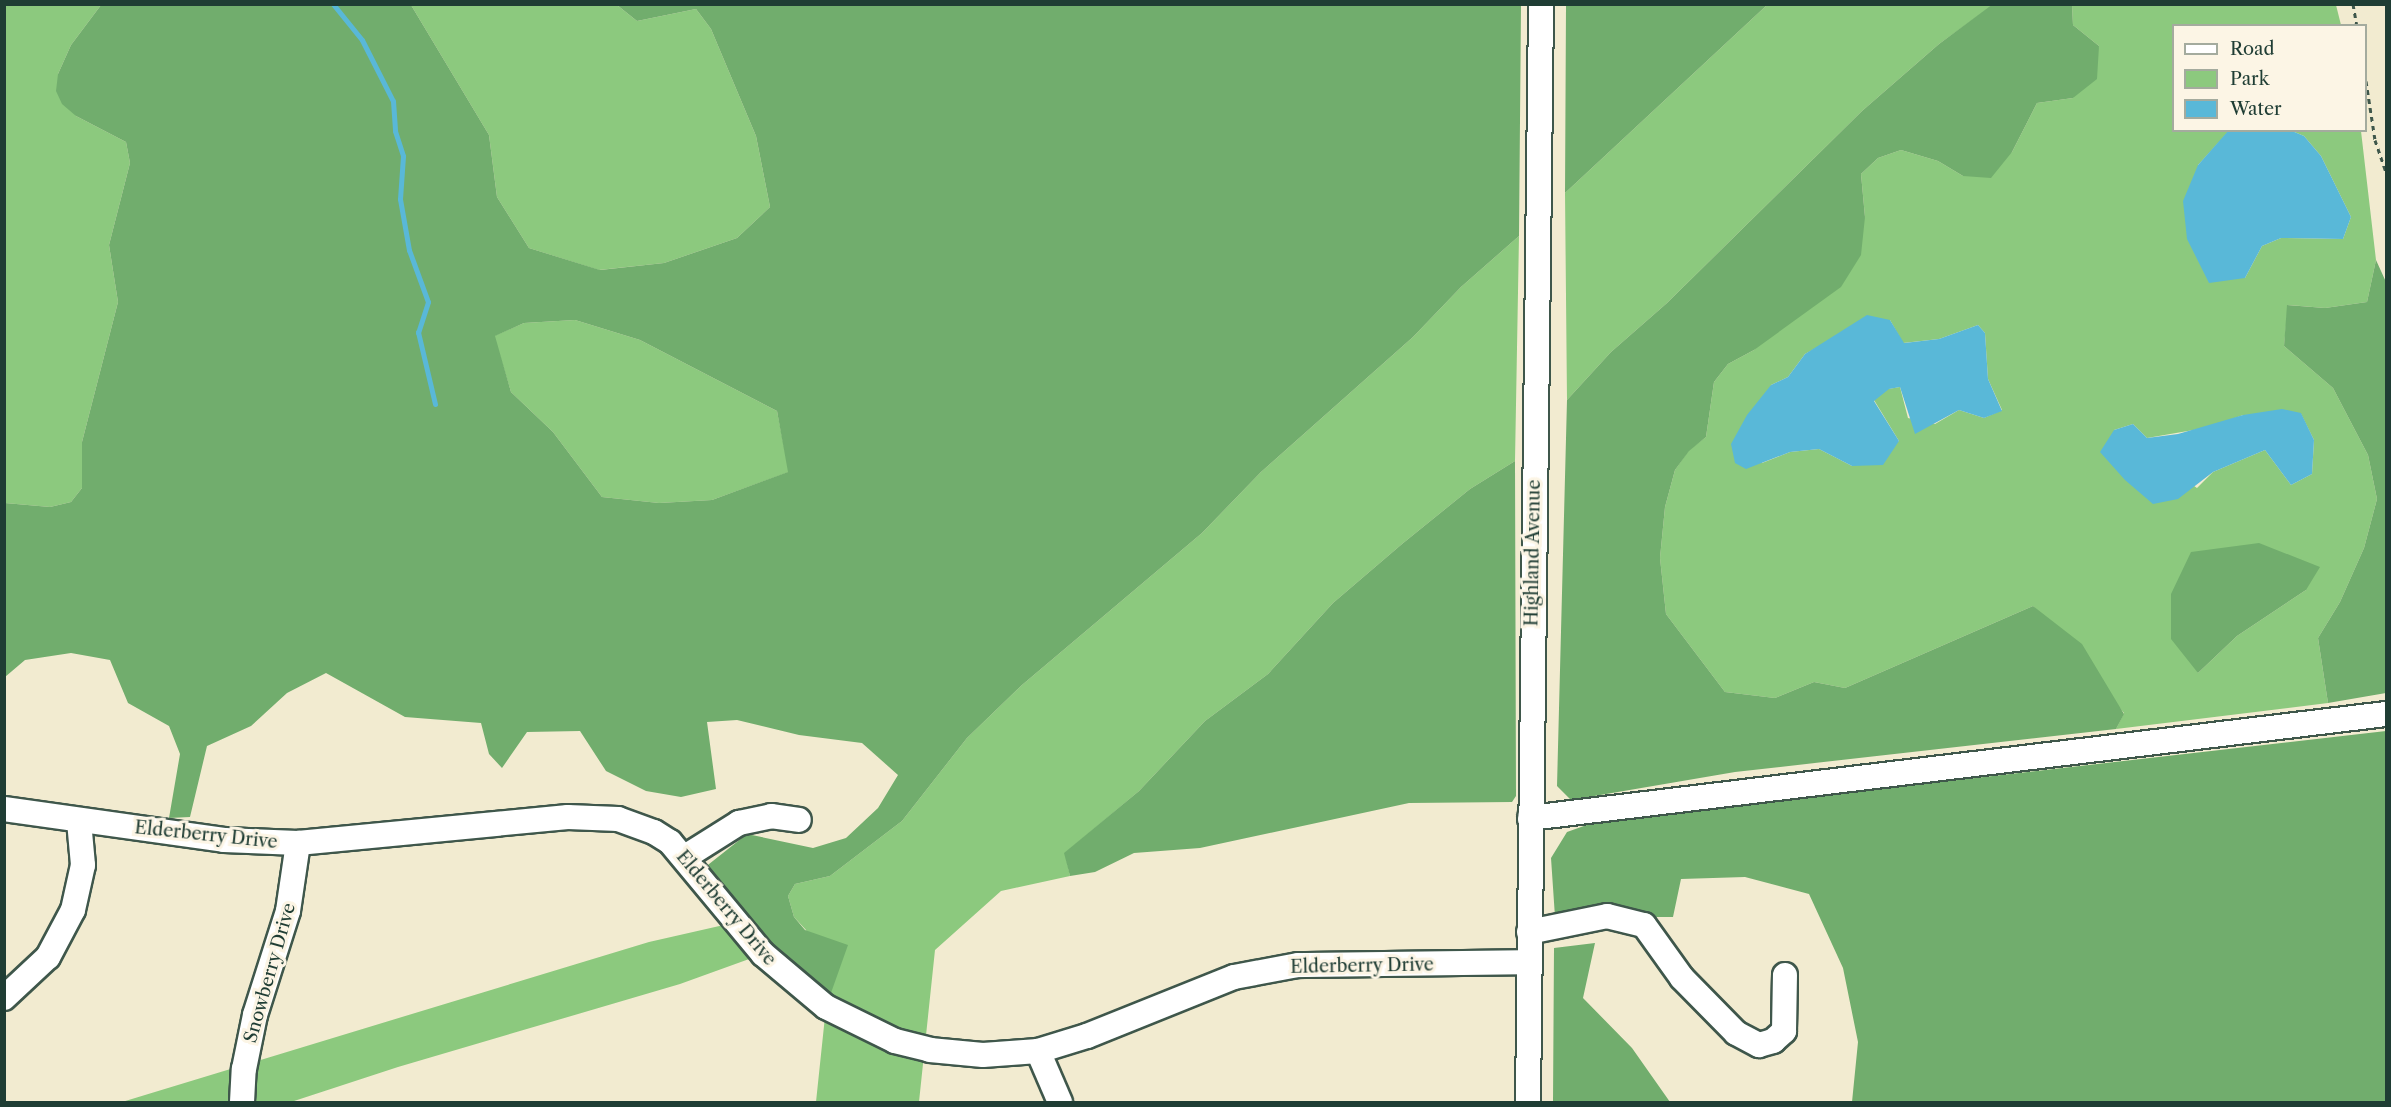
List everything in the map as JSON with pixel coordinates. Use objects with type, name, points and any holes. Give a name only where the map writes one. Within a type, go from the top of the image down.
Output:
[{"type":"street","name":"Highland Avenue","points":[[1528,1102],[1541,4]]},
{"type":"street","points":[[1530,818],[2386,714]]},
{"type":"street","name":"Elderberry Drive","points":[[4,809],[224,840],[298,843],[585,816],[636,824],[670,842],[778,969],[826,1007],[860,1026],[930,1050],[983,1055],[1038,1051],[1087,1036],[1234,977],[1298,964],[1529,962]]},
{"type":"street","points":[[685,857],[724,830],[755,818],[799,820]]},
{"type":"street","points":[[4,998],[48,957],[73,910],[83,865],[79,821]]},
{"type":"street","name":"Snowberry Drive","points":[[242,1102],[244,1069],[255,1015],[288,911],[298,843]]},
{"type":"street","points":[[1529,932],[1607,916],[1644,925],[1682,978],[1736,1033],[1759,1045],[1773,1041],[1784,1031],[1785,975]]},
{"type":"street","points":[[1038,1051],[1060,1102]]},
{"type":"path","points":[[2353,4],[2357,24]]},
{"type":"path","points":[[2367,88],[2375,140],[2386,172]]},
{"type":"green space","points":[[1566,4],[1767,5],[1565,193]]},
{"type":"green space","points":[[1993,4],[2072,5],[2073,25],[2099,46],[2097,79],[2073,98],[2037,103],[2012,152],[1991,178],[1963,176],[1938,161],[1901,150],[1878,158],[1861,174],[1865,217],[1861,255],[1841,287],[1754,350],[1728,364],[1714,382],[1706,437],[1689,451],[1675,470],[1665,507],[1660,558],[1666,614],[1725,692],[1775,698],[1814,682],[1845,688],[2033,606],[2082,644],[2124,714],[2116,729],[1735,772],[1571,800],[1557,786],[1567,400],[1611,352],[1667,303],[1862,111],[1939,44]]},
{"type":"green space","points":[[5,5],[101,5],[71,45],[58,74],[76,116],[126,142],[130,163],[109,245],[118,302],[82,442],[82,488],[71,502],[50,507],[5,503]]},
{"type":"green space","points":[[101,5],[411,5],[489,135],[497,197],[529,248],[600,270],[664,263],[737,238],[770,207],[756,136],[711,29],[696,9],[637,21],[617,5],[1521,5],[1519,236],[1461,287],[1413,337],[1261,472],[1202,533],[1022,685],[967,738],[902,821],[830,876],[795,884],[788,896],[794,917],[805,930],[848,945],[826,1007],[699,872],[747,834],[813,848],[846,838],[878,808],[898,775],[862,743],[799,735],[737,720],[707,722],[716,789],[681,797],[646,791],[606,771],[580,731],[527,732],[502,768],[489,754],[481,723],[405,717],[326,673],[287,693],[251,726],[207,746],[190,817],[169,818],[180,754],[169,726],[128,703],[110,660],[71,653],[25,660],[5,677],[5,503],[50,507],[71,502],[82,488],[82,442],[118,302],[109,245],[130,163],[126,142],[76,116],[62,104],[56,91],[58,74],[71,45]],"holes":[[[575,320],[640,340],[777,411],[788,472],[712,500],[659,503],[602,497],[553,432],[511,392],[495,336],[524,323]]]},
{"type":"green space","points":[[411,5],[617,5],[637,21],[696,9],[711,29],[756,136],[770,207],[737,238],[664,263],[599,270],[529,248],[497,197],[489,135]]},
{"type":"green space","points":[[1767,5],[1993,5],[1939,44],[1862,111],[1667,303],[1611,352],[1567,400],[1565,193]]},
{"type":"green space","points":[[2072,5],[2336,5],[2341,24],[2172,24],[2172,132],[2228,132],[2198,165],[2245,278],[2262,246],[2281,238],[2343,239],[2351,217],[2321,156],[2304,136],[2294,132],[2361,132],[2376,260],[2367,302],[2325,308],[2288,305],[2284,346],[2333,388],[2368,455],[2377,499],[2364,548],[2340,602],[2318,638],[2328,703],[2116,729],[2124,713],[2033,606],[1845,688],[1814,682],[1775,698],[1725,692],[1666,614],[1660,558],[1665,507],[1675,470],[1689,450],[1706,437],[1714,382],[1728,364],[1754,350],[1865,217],[1861,174],[1878,158],[1901,150],[1938,161],[1963,176],[2012,152],[2037,103],[2073,98],[2099,46],[2073,25]],"holes":[[[1890,320],[1903,343],[1939,339],[1978,325],[1985,333],[1988,379],[2002,410],[1984,418],[1959,410],[1935,424],[1908,418],[1900,387],[1888,389],[1874,400],[1899,441],[1852,466],[1819,449],[1790,452],[1762,463],[1771,385],[1788,377],[1805,354],[1834,338]],[[2301,414],[2314,440],[2312,474],[2291,485],[2265,450],[2213,472],[2197,488],[2114,430],[2133,424],[2147,438],[2211,427],[2243,415]],[[2306,590],[2237,636],[2198,673],[2171,594]]]},
{"type":"green space","points":[[1519,236],[1515,461],[1470,489],[1402,544],[1333,603],[1268,674],[1205,721],[1139,791],[1065,853],[1070,876],[1001,891],[935,950],[919,1102],[816,1102],[826,1007],[806,930],[794,917],[788,896],[795,884],[830,876],[902,821],[967,738],[1022,685],[1202,533],[1261,472],[1413,337],[1461,287]]},
{"type":"green space","points":[[2376,260],[2386,282],[2386,693],[2328,703],[2318,638],[2340,602],[2364,548],[2377,499],[2368,455],[2333,388],[2284,346],[2287,305],[2325,308],[2367,302]]},
{"type":"green space","points":[[575,320],[640,340],[777,411],[789,472],[712,500],[659,503],[602,497],[553,432],[511,392],[494,336],[524,323]]},
{"type":"green space","points":[[1515,461],[1516,796],[1512,802],[1409,803],[1200,848],[1134,853],[1095,872],[1070,876],[1064,853],[1139,791],[1205,721],[1268,674],[1333,603],[1402,544],[1470,489]]},
{"type":"green space","points":[[2259,543],[2320,567],[2306,590],[2237,636],[2198,673],[2171,639],[2171,594],[2191,552]]},
{"type":"green space","points":[[2386,731],[2386,1102],[1852,1102],[1858,1042],[1843,968],[1809,894],[1745,877],[1681,879],[1673,917],[1555,917],[1551,858],[1567,832],[1598,821]]},
{"type":"green space","points":[[737,922],[763,954],[680,984],[398,1067],[291,1102],[122,1102],[649,942]]},
{"type":"green space","points":[[1595,943],[1583,998],[1632,1048],[1670,1102],[1553,1102],[1554,948]]},
{"type":"water","points":[[2227,132],[2294,132],[2304,136],[2321,156],[2351,217],[2343,239],[2281,238],[2262,246],[2245,278],[2209,283],[2187,239],[2183,201],[2198,165]]},
{"type":"water","points":[[1867,315],[1890,320],[1904,343],[1939,339],[1978,325],[1985,333],[1988,379],[2002,411],[1984,418],[1959,410],[1915,434],[1900,387],[1889,389],[1874,401],[1899,441],[1883,465],[1852,466],[1819,449],[1790,452],[1746,469],[1735,463],[1731,444],[1747,415],[1771,385],[1788,377],[1805,354]]},
{"type":"water","points":[[2282,409],[2301,413],[2314,440],[2312,474],[2291,485],[2265,450],[2213,472],[2178,499],[2153,504],[2125,480],[2100,452],[2114,430],[2133,424],[2147,438],[2178,434],[2243,415]]},
{"type":"waterway","points":[[333,4],[362,40],[393,101],[395,131],[403,156],[400,199],[409,250],[428,302],[418,332],[435,404]]}]
